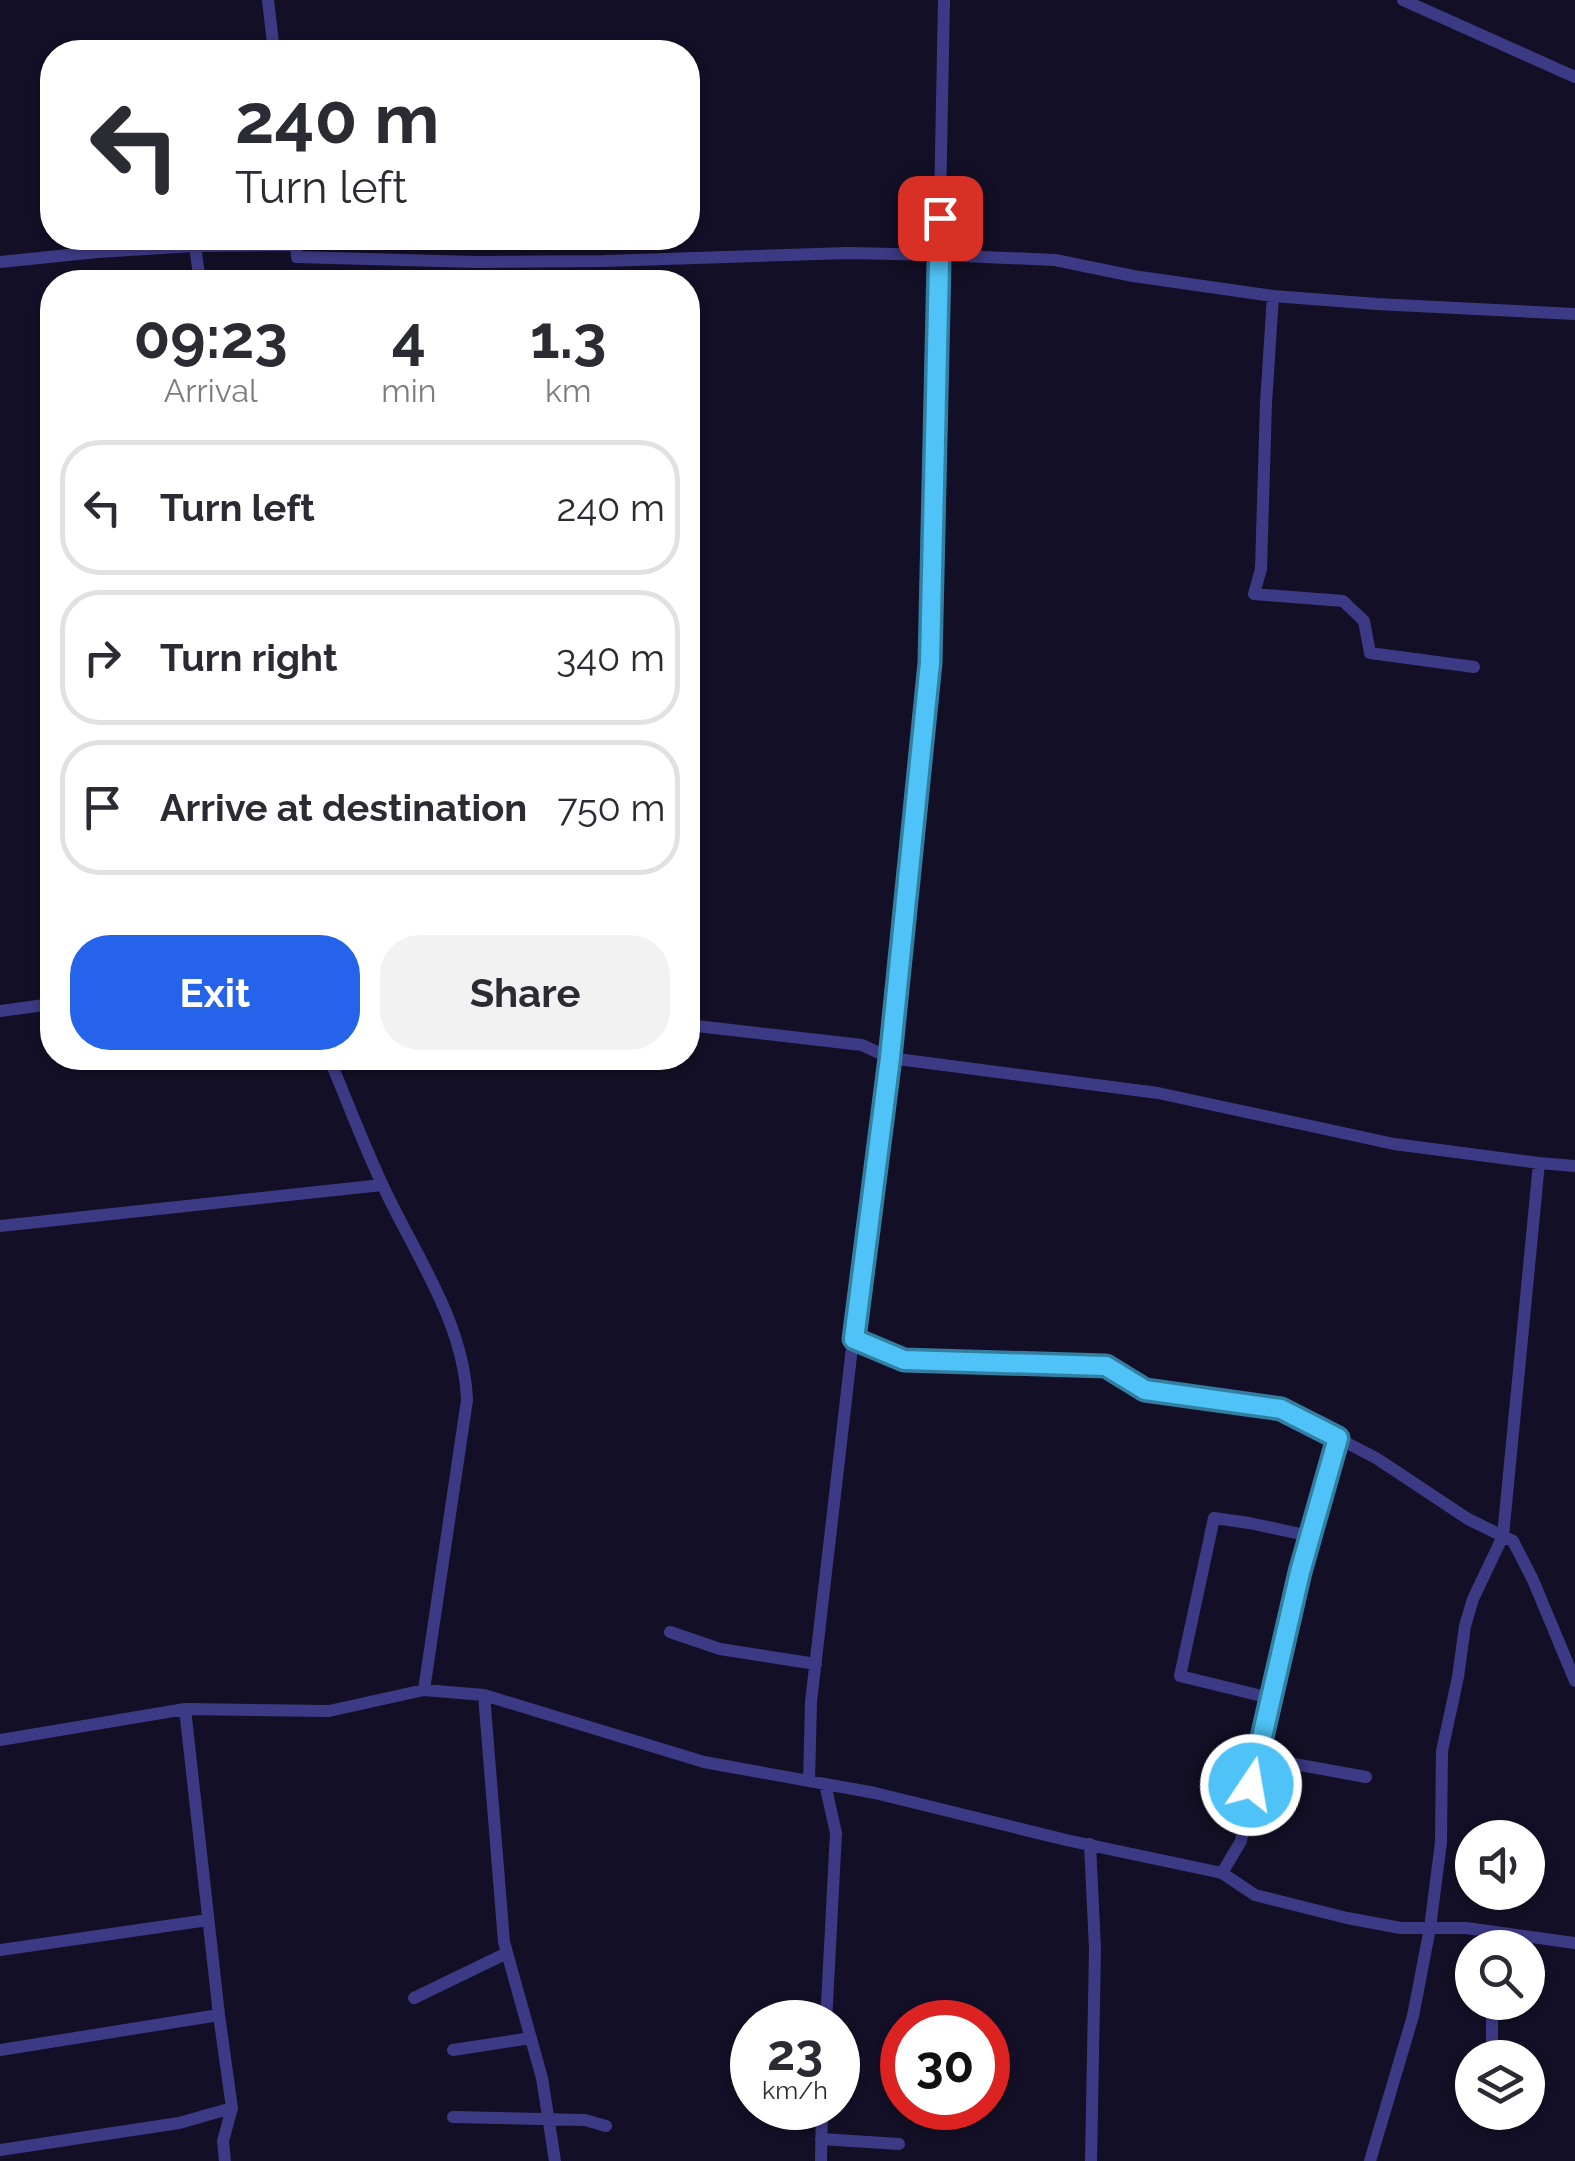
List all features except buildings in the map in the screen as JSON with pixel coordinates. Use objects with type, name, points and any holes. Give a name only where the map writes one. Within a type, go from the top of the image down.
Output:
[{"type":"street","points":[[268,0],[273,40]]},
{"type":"street","points":[[809,1780],[816,1664],[890,1058],[930,663],[944,0]]},
{"type":"street","points":[[1404,0],[1575,77]]},
{"type":"street","points":[[0,262],[129,250]]},
{"type":"street","points":[[296,250],[296,256],[476,262],[939,254],[1055,260],[1274,296],[1575,314]]},
{"type":"street","points":[[1274,296],[1261,570],[1254,594],[1343,601],[1364,621],[1370,654],[1474,668]]},
{"type":"street","points":[[0,1011],[40,1006]]},
{"type":"street","points":[[700,1026],[862,1045],[890,1058],[1158,1092],[1394,1144],[1575,1166]]},
{"type":"street","points":[[334,1070],[382,1185],[440,1297],[466,1376],[467,1400],[424,1690]]},
{"type":"street","points":[[1370,2161],[1413,2016],[1430,1928],[1441,1842],[1442,1751],[1465,1626],[1472,1599],[1502,1536],[1539,1164]]},
{"type":"street","points":[[0,1226],[382,1185]]},
{"type":"street","points":[[854,1339],[904,1360],[1106,1366],[1145,1390],[1281,1409],[1376,1458],[1468,1518],[1513,1541],[1575,1681]]},
{"type":"street","points":[[1222,1873],[1241,1841],[1256,1756],[1338,1438]]},
{"type":"street","points":[[1270,1698],[1180,1676],[1214,1518],[1310,1536]]},
{"type":"street","points":[[670,1632],[720,1649],[816,1664]]},
{"type":"street","points":[[0,1740],[185,1709],[329,1711],[424,1690],[484,1695],[704,1762],[876,1793],[1222,1873],[1256,1895],[1401,1928],[1471,1930]]},
{"type":"street","points":[[484,1695],[504,1942],[542,2078],[555,2161]]},
{"type":"street","points":[[185,1709],[232,2108],[223,2141],[224,2161]]},
{"type":"street","points":[[1256,1756],[1366,1776]]},
{"type":"street","points":[[824,1784],[836,1833],[827,2000]]},
{"type":"street","points":[[1090,1844],[1095,1949],[1090,2161]]},
{"type":"street","points":[[0,1950],[208,1920]]},
{"type":"street","points":[[1545,1942],[1575,1943]]},
{"type":"street","points":[[414,1998],[506,1953]]},
{"type":"street","points":[[0,2050],[219,2015]]},
{"type":"street","points":[[453,2050],[531,2038]]},
{"type":"street","points":[[0,2150],[180,2122],[232,2108]]},
{"type":"street","points":[[454,2117],[585,2120],[606,2126]]},
{"type":"street","points":[[821,2130],[821,2161]]},
{"type":"street","points":[[821,2138],[899,2144]]},
{"type":"route","points":[[940,218],[930,663],[890,1058],[854,1339],[904,1360],[1106,1366],[1145,1390],[1281,1409],[1338,1438],[1300,1572],[1251,1785]]}]
